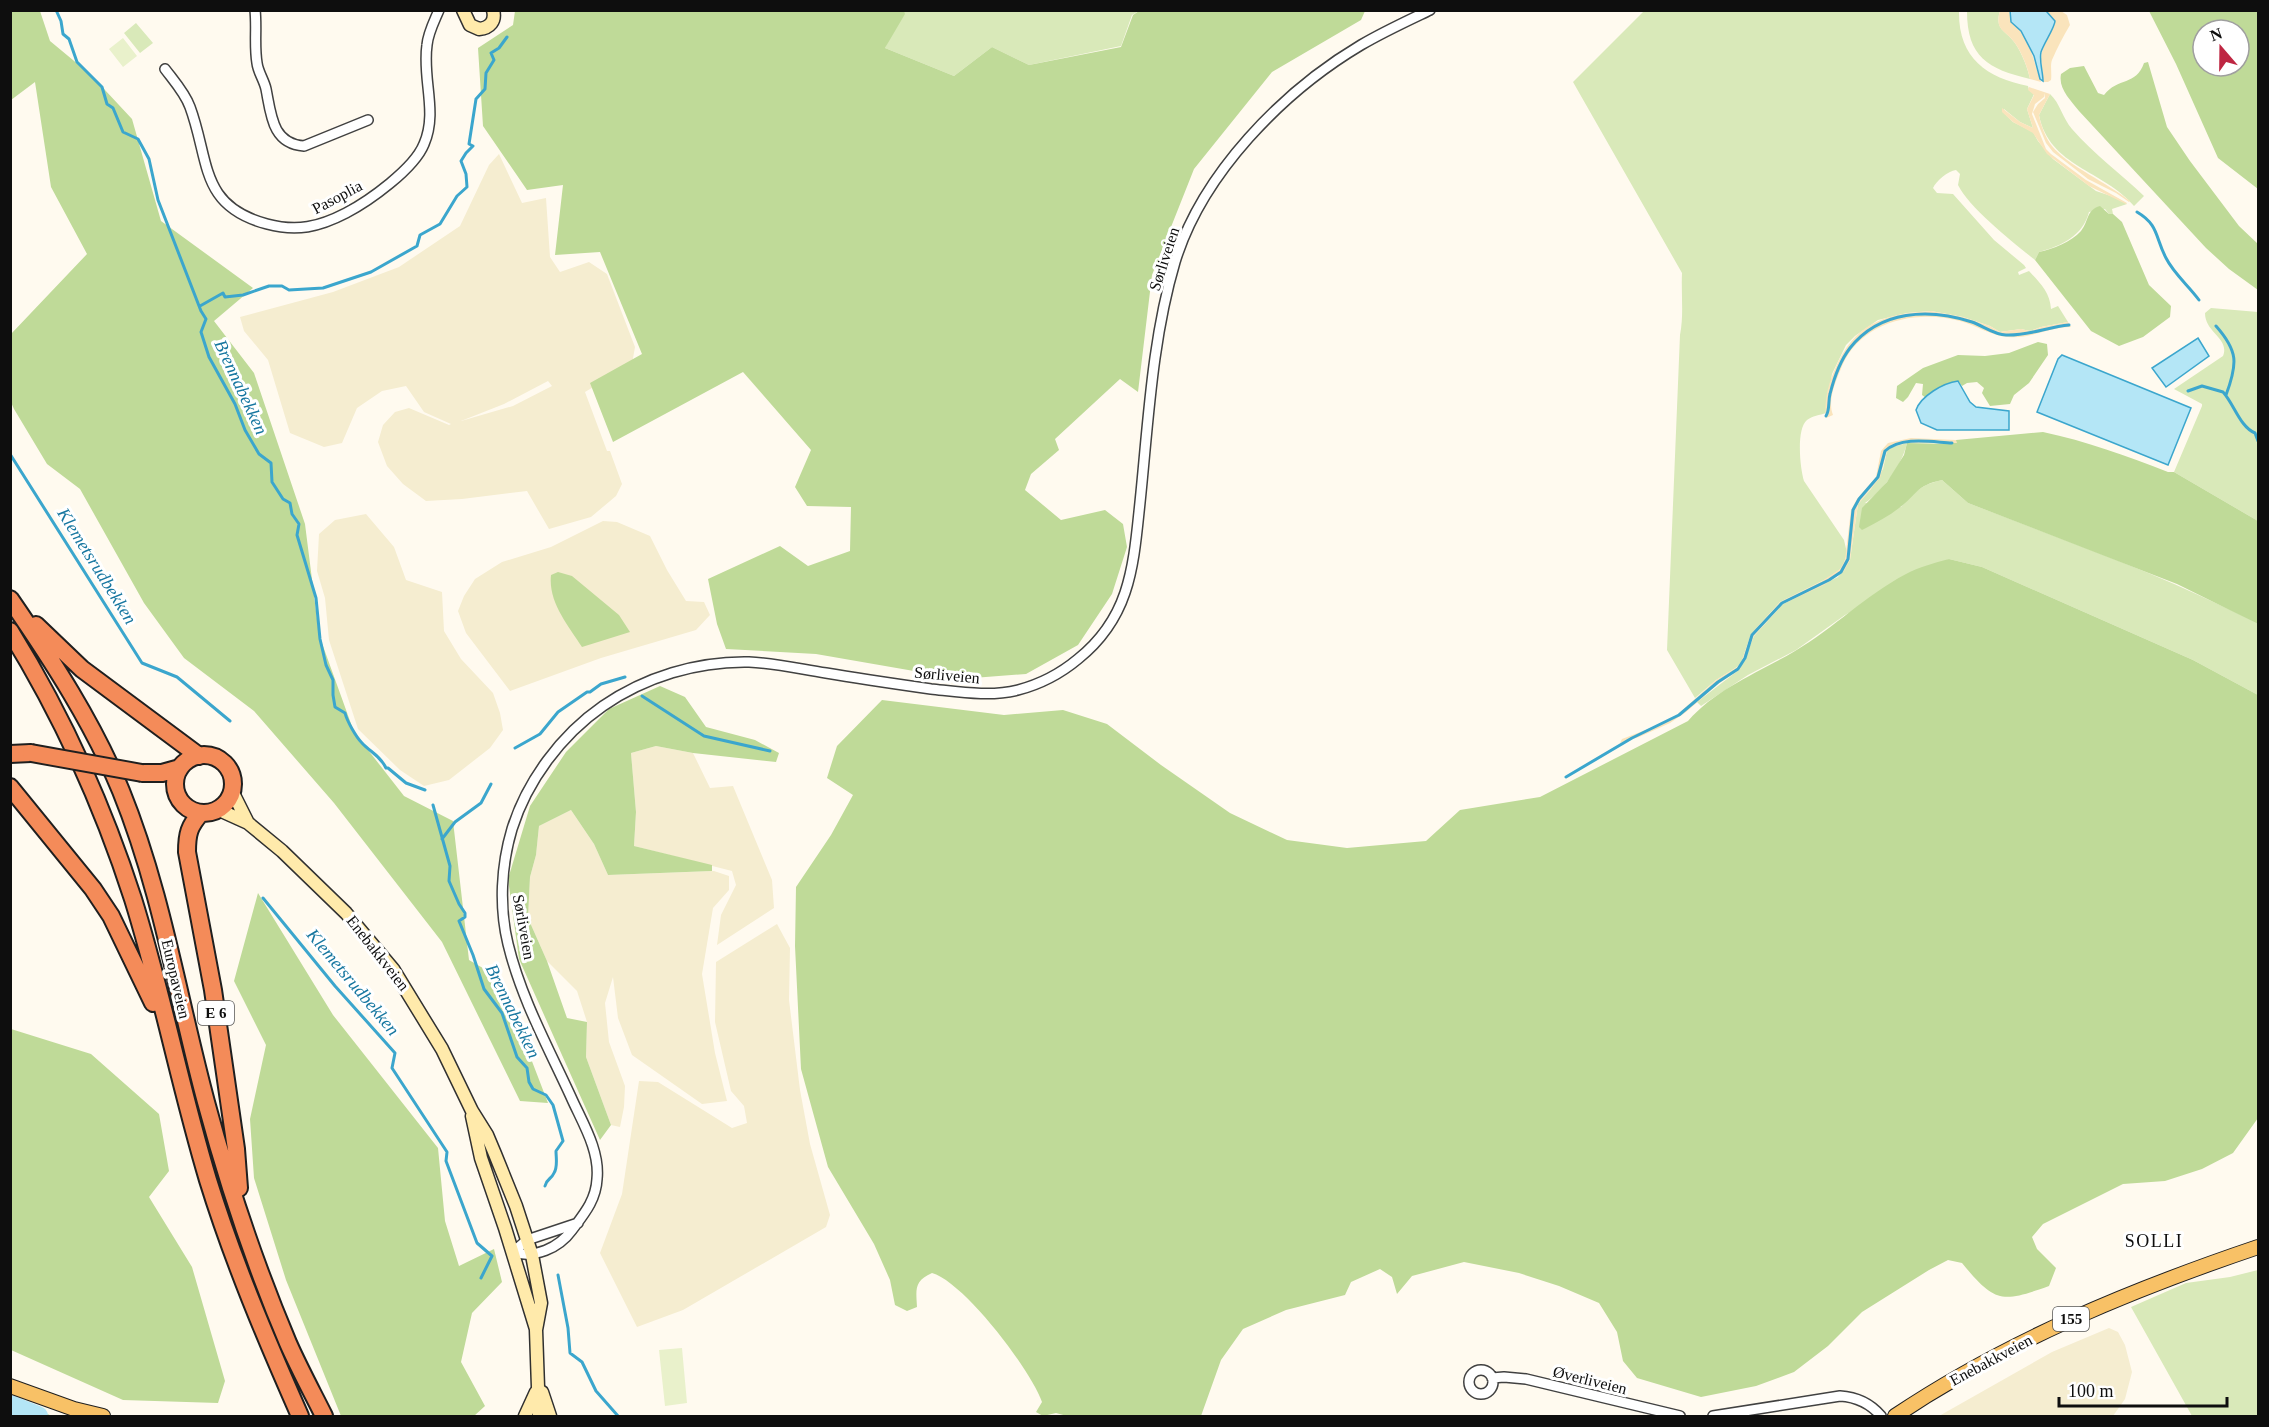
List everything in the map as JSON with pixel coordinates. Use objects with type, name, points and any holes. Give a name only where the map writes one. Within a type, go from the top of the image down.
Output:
[{"type":"highway","name":"E 6","points":[[12,600],[82,669],[199,756],[213,757],[225,764],[232,777],[232,791],[228,801],[192,823],[187,833],[187,852],[213,990],[236,1149],[241,1219]]},
{"type":"highway","name":"Europaveien","points":[[12,600],[88,721],[132,820],[156,892],[206,1103],[241,1219],[289,1346],[324,1416]]},
{"type":"highway","name":"Europaveien","points":[[10,631],[55,711],[110,835],[144,936],[212,1191],[255,1311],[300,1416]]},
{"type":"highway","points":[[10,741],[23,753],[144,773],[162,773],[180,768]]},
{"type":"highway","points":[[176,793],[175,782],[180,768],[186,761],[199,756]]},
{"type":"highway","points":[[144,773],[176,793],[184,806],[209,811]]},
{"type":"highway","points":[[10,787],[72,861],[111,916],[173,1046]]},
{"type":"main road","points":[[462,10],[470,25],[479,29],[489,26],[492,22],[493,10]]},
{"type":"main road","name":"Enebakkveien","points":[[232,791],[248,823]]},
{"type":"main road","name":"Enebakkveien","points":[[209,811],[248,823],[282,850],[323,890],[362,930],[393,969],[433,1032],[472,1111],[487,1135],[532,1255],[541,1303],[536,1330],[539,1416]]},
{"type":"main road","name":"Enebakkveien","points":[[472,1111],[475,1139],[513,1252],[536,1330]]},
{"type":"main road","name":"Enebakkveien","points":[[1895,1416],[1956,1378],[2035,1336],[2118,1300],[2259,1246]]},
{"type":"main road","points":[[10,1378],[44,1397]]},
{"type":"main road","points":[[10,1386],[74,1409],[103,1416]]},
{"type":"main road","points":[[537,1386],[550,1416]]},
{"type":"main road","name":"Enebakkveien","points":[[525,1416],[537,1386]]},
{"type":"street","points":[[255,10],[258,68],[266,89],[273,123],[286,142],[294,146],[304,146],[368,120]]},
{"type":"street","name":"Pasoplia","points":[[165,69],[189,104],[209,176],[223,201],[241,214],[261,222],[289,229],[311,227],[344,214],[368,199],[401,172],[424,146],[431,117],[426,66],[427,44],[439,10]]},
{"type":"street","name":"Sørliveien","points":[[532,1255],[567,1238],[588,1211],[595,1194],[598,1176],[593,1147],[517,976],[508,945],[502,901],[504,870],[512,830],[539,773],[562,743],[586,718],[623,693],[677,670],[717,663],[755,662],[909,687],[984,694],[1016,691],[1049,679],[1084,655],[1117,615],[1129,581],[1136,546],[1156,354],[1162,319],[1176,259],[1192,220],[1225,167],[1259,127],[1300,90],[1360,46],[1430,10]]},
{"type":"street","points":[[532,1255],[519,1255],[513,1252],[527,1240],[578,1223]]},
{"type":"street","name":"Øverliveien","points":[[1492,1378],[1527,1379],[1647,1410],[1680,1416]]},
{"type":"street","points":[[1713,1416],[1840,1396],[1859,1400],[1869,1405],[1881,1416]]},
{"type":"shaded area","points":[[499,154],[522,203],[546,198],[550,257],[560,272],[589,262],[607,274],[635,347],[632,364],[585,392],[622,484],[616,496],[591,517],[549,529],[527,491],[426,501],[403,484],[387,466],[378,442],[383,425],[395,412],[409,408],[451,424],[424,412],[406,386],[382,391],[357,408],[342,443],[324,447],[290,433],[268,360],[244,331],[240,317],[333,292],[399,267],[460,226],[489,165]],"holes":[[[548,381],[552,386],[513,406],[461,421],[504,404]]]},
{"type":"shaded area","points":[[366,514],[394,547],[406,580],[442,592],[444,631],[461,659],[493,693],[500,713],[503,730],[490,748],[449,780],[424,786],[400,770],[358,729],[329,640],[325,598],[317,571],[319,534],[335,520]]},
{"type":"shaded area","points":[[603,521],[617,522],[650,536],[686,601],[704,602],[710,615],[696,630],[601,658],[510,691],[466,633],[458,611],[464,596],[475,579],[502,562],[551,547]]},
{"type":"shaded area","points":[[656,746],[693,753],[710,788],[733,786],[772,880],[774,908],[717,945],[721,915],[736,885],[732,871],[634,846],[636,812],[631,753]]},
{"type":"shaded area","points":[[571,810],[594,844],[608,875],[714,871],[729,876],[729,890],[713,908],[702,974],[715,1053],[727,1101],[702,1104],[632,1055],[618,1018],[613,977],[605,1003],[609,1042],[625,1086],[620,1127],[611,1125],[586,1057],[587,1022],[577,991],[547,961],[528,918],[530,877],[536,855],[539,826]]},
{"type":"shaded area","points":[[777,924],[790,948],[789,1000],[800,1090],[810,1144],[830,1215],[826,1227],[683,1310],[637,1327],[600,1253],[622,1194],[639,1081],[658,1082],[732,1128],[747,1123],[744,1106],[731,1091],[715,1022],[716,962]]},
{"type":"shaded area","points":[[2109,1328],[2118,1332],[2125,1345],[2132,1372],[2125,1399],[2113,1416],[1939,1416],[2052,1352]]},
{"type":"green space","points":[[11,10],[40,11],[50,41],[91,75],[132,119],[161,221],[253,288],[214,321],[254,373],[305,524],[319,635],[354,732],[404,796],[453,821],[469,960],[500,978],[548,1103],[520,1101],[442,942],[334,803],[254,711],[184,658],[144,603],[80,489],[47,464],[14,409],[10,400],[11,334],[87,254],[51,187],[35,82],[11,100]]},
{"type":"green space","points":[[515,11],[904,11],[905,14],[885,48],[954,76],[992,47],[1029,65],[1121,47],[1133,15],[1139,11],[1365,11],[1361,20],[1272,72],[1194,169],[1152,275],[1138,392],[1120,379],[1055,439],[1059,450],[1031,474],[1025,490],[1061,520],[1105,510],[1123,524],[1127,547],[1112,594],[1078,645],[1026,674],[960,679],[816,654],[726,649],[717,624],[708,579],[780,546],[808,566],[850,551],[851,507],[807,506],[795,487],[811,450],[743,372],[613,442],[590,383],[642,354],[600,252],[555,255],[563,185],[527,190],[483,126],[478,48],[513,25]]},
{"type":"green space","points":[[902,11],[1139,11],[1132,15],[1121,46],[1029,65],[992,47],[954,76],[885,48]]},
{"type":"green space","points":[[1644,11],[1959,11],[1963,41],[1977,63],[1999,77],[2028,86],[2034,94],[2027,109],[2033,128],[2020,122],[2004,109],[2004,113],[2013,122],[2033,132],[2053,159],[2096,191],[2127,204],[2112,209],[2113,214],[2109,214],[2105,209],[2089,212],[2082,228],[2076,234],[2055,247],[2039,252],[2035,260],[1972,204],[1958,185],[1960,174],[1956,170],[1946,174],[1937,182],[1933,188],[1937,193],[1953,194],[1994,240],[2024,265],[2026,268],[2018,272],[2019,275],[2029,271],[2041,284],[2051,309],[2058,306],[2068,322],[2030,331],[2021,329],[2000,332],[1990,326],[1963,317],[1931,311],[1907,313],[1878,320],[1846,345],[1832,374],[1826,413],[1807,420],[1800,440],[1804,481],[1844,540],[1847,553],[1843,566],[1834,575],[1780,602],[1751,634],[1741,663],[1695,698],[1667,650],[1682,320],[1682,273],[1573,82]]},
{"type":"green space","points":[[1967,11],[2000,11],[2000,26],[2018,47],[2030,79],[2002,71],[1983,58],[1971,40]]},
{"type":"green space","points":[[2149,11],[2258,11],[2258,189],[2218,158],[2176,64]]},
{"type":"green space","points":[[136,23],[153,43],[140,53],[124,33]]},
{"type":"green space","points":[[123,38],[137,56],[123,67],[109,49]]},
{"type":"green space","points":[[2148,62],[2167,127],[2239,226],[2258,244],[2258,290],[2229,269],[2206,248],[2079,111],[2061,85],[2061,74],[2070,68],[2084,66],[2098,93],[2104,95],[2109,89],[2136,75],[2144,63]]},
{"type":"green space","points":[[2050,94],[2066,121],[2080,138],[2144,196],[2134,206],[2122,194],[2066,157],[2054,146],[2045,132],[2039,115]]},
{"type":"green space","points":[[2100,206],[2122,222],[2149,285],[2171,306],[2170,317],[2143,337],[2119,346],[2091,331],[2035,260],[2039,252],[2062,244],[2077,235],[2084,227],[2092,210]]},
{"type":"green space","points":[[2211,308],[2258,312],[2258,521],[2174,472],[2202,404],[2174,389],[2223,356],[2223,344],[2206,320],[2205,313]]},
{"type":"green space","points":[[2038,342],[2047,344],[2048,355],[2029,383],[2014,395],[2010,404],[1990,406],[1982,393],[1984,388],[1977,382],[1962,386],[1959,382],[1950,383],[1926,398],[1922,395],[1923,384],[1916,383],[1903,402],[1896,398],[1897,386],[1923,368],[1958,355],[1985,356],[2009,353]]},
{"type":"green space","points":[[2043,432],[2091,444],[2168,472],[2174,472],[2258,521],[2258,624],[2177,584],[1968,503],[1942,480],[1922,488],[1883,519],[1862,530],[1859,527],[1862,508],[1887,482],[1904,455],[1907,443],[1951,444],[1956,440]]},
{"type":"green space","points":[[1907,443],[1901,460],[1891,476],[1865,503],[1901,507],[1919,489],[1942,480],[1968,503],[2115,559],[2223,606],[2258,624],[2258,695],[2193,660],[1982,567],[1949,559],[1845,615],[1796,650],[1748,675],[1701,706],[1697,702],[1740,669],[1754,636],[1783,604],[1838,577],[1850,560],[1858,504],[1871,489],[1883,469],[1887,451],[1892,447]]},
{"type":"green space","points":[[1949,559],[1982,567],[2193,660],[2258,695],[2258,1118],[2233,1153],[2202,1169],[2165,1181],[2123,1184],[2043,1224],[2032,1237],[2037,1249],[2056,1268],[2049,1286],[2020,1295],[2000,1296],[1983,1286],[1962,1263],[1948,1260],[1862,1312],[1828,1346],[1794,1372],[1756,1386],[1701,1397],[1637,1378],[1623,1361],[1617,1332],[1599,1303],[1559,1286],[1519,1273],[1464,1262],[1412,1276],[1397,1294],[1392,1277],[1380,1269],[1351,1282],[1345,1295],[1286,1310],[1243,1329],[1221,1360],[1201,1416],[1067,1416],[1056,1413],[1043,1416],[1036,1412],[1042,1402],[1011,1349],[978,1309],[945,1280],[932,1273],[926,1276],[917,1286],[917,1307],[907,1311],[895,1305],[890,1280],[874,1244],[828,1167],[801,1069],[795,946],[796,887],[831,835],[853,795],[827,778],[837,746],[882,700],[1004,715],[1063,710],[1107,724],[1230,813],[1287,840],[1347,848],[1426,841],[1460,810],[1540,797],[1688,721],[1699,709],[1725,690],[1809,642],[1891,582],[1916,569]]},
{"type":"green space","points":[[558,572],[572,576],[619,615],[630,632],[582,647],[560,613],[553,595],[551,575]]},
{"type":"green space","points":[[660,686],[685,697],[706,727],[755,740],[779,753],[776,762],[693,753],[656,746],[631,753],[636,812],[634,846],[712,865],[712,871],[608,875],[594,844],[571,810],[539,826],[536,855],[530,877],[528,918],[547,961],[567,1018],[587,1022],[586,1057],[611,1125],[600,1140],[519,959],[508,879],[530,806],[566,752],[609,709]]},
{"type":"green space","points":[[258,893],[333,1015],[438,1148],[445,1221],[459,1266],[494,1249],[502,1282],[472,1313],[461,1362],[485,1406],[474,1416],[341,1416],[286,1280],[254,1178],[250,1119],[266,1045],[234,981]]},
{"type":"green space","points":[[11,1029],[91,1054],[159,1114],[169,1171],[149,1197],[192,1267],[225,1381],[218,1403],[123,1400],[11,1350]]},
{"type":"green space","points":[[2258,1270],[2258,1416],[2192,1416],[2131,1307],[2186,1283],[2230,1277]]},
{"type":"green space","points":[[682,1348],[687,1403],[665,1406],[659,1350]]},
{"type":"green space","points":[[11,1398],[52,1416],[11,1416]]},
{"type":"sand","points":[[2000,11],[2010,11],[2013,24],[2024,35],[2041,82],[2030,79],[2018,47],[2000,26]]},
{"type":"sand","points":[[2048,11],[2061,11],[2067,15],[2070,25],[2052,60],[2051,80],[2043,82],[2041,55],[2055,21]]},
{"type":"sand","points":[[2029,87],[2050,94],[2039,115],[2052,146],[2068,160],[2121,194],[2129,202],[2088,179],[2053,152],[2046,143],[2033,112],[2045,98],[2044,93],[2044,97],[2035,104],[2032,114],[2046,149],[2086,180],[2126,204],[2089,186],[2047,154],[2033,133],[2013,122],[2002,112],[2002,108],[2020,122],[2033,128],[2027,109],[2034,95],[2028,90]]},
{"type":"sand","points":[[1931,311],[1963,317],[1990,326],[2000,332],[2021,329],[2030,331],[2068,322],[2071,327],[2008,337],[1996,335],[1960,321],[1943,318],[1909,318],[1892,322],[1862,338],[1851,351],[1842,366],[1833,390],[1831,409],[1833,415],[1826,418],[1826,399],[1830,381],[1843,353],[1852,341],[1872,324],[1885,319],[1914,312]]},
{"type":"sand","points":[[1911,438],[1956,440],[1957,443],[1907,443],[1892,447],[1887,451],[1880,478],[1858,504],[1850,560],[1844,571],[1824,585],[1783,604],[1754,636],[1740,669],[1717,685],[1686,712],[1670,723],[1620,743],[1622,739],[1661,724],[1677,715],[1716,680],[1741,663],[1751,634],[1780,602],[1822,581],[1840,569],[1845,560],[1851,510],[1857,499],[1876,477],[1881,451],[1888,443]]},
{"type":"water","points":[[2010,10],[2048,11],[2055,21],[2041,52],[2043,81],[2040,79],[2034,56],[2021,31],[2011,22]]},
{"type":"water","points":[[2198,338],[2209,356],[2166,387],[2152,368]]},
{"type":"water","points":[[2062,355],[2191,408],[2168,465],[2037,412],[2058,359]]},
{"type":"water","points":[[1958,381],[1970,402],[1976,407],[2009,411],[2009,430],[1937,430],[1921,423],[1916,410],[1923,400],[1939,387]]},
{"type":"waterway","name":"Brennabekken","points":[[56,10],[63,34],[69,39],[77,62],[102,87],[107,104],[113,108],[123,132],[138,139],[149,159],[158,200],[206,319],[201,332],[209,357],[259,454],[271,463],[272,482],[283,499],[290,503],[292,514],[299,524],[297,535],[316,598],[320,639],[326,665],[333,680],[335,707],[345,713],[360,740],[386,768],[406,783],[425,790]]},
{"type":"waterway","points":[[200,306],[223,293],[225,297],[243,295],[269,286],[282,286],[289,290],[323,288],[371,272],[417,246],[420,235],[440,224],[457,196],[467,187],[466,174],[461,161],[473,146],[469,144],[476,99],[485,89],[486,73],[494,60],[491,53],[499,48],[507,37]]},
{"type":"waterway","points":[[2137,212],[2153,227],[2169,264],[2199,300]]},
{"type":"waterway","points":[[1826,416],[1833,382],[1846,353],[1862,335],[1890,319],[1922,314],[1939,315],[1972,322],[2002,335],[2022,334],[2069,325]]},
{"type":"waterway","points":[[2216,326],[2229,343],[2234,358],[2233,374],[2226,395]]},
{"type":"waterway","points":[[2188,391],[2202,386],[2223,392],[2241,421],[2255,433],[2258,441]]},
{"type":"waterway","points":[[1566,777],[1632,738],[1679,715],[1718,682],[1738,669],[1745,658],[1752,635],[1782,603],[1841,572],[1848,559],[1853,510],[1859,499],[1878,477],[1885,451],[1892,446],[1908,442],[1952,443]]},
{"type":"waterway","name":"Klemetsrudbekken","points":[[10,454],[142,663],[177,677],[230,721]]},
{"type":"waterway","points":[[515,748],[540,734],[558,712],[587,692],[601,684],[625,677]]},
{"type":"waterway","points":[[642,696],[704,736],[770,751]]},
{"type":"waterway","points":[[442,839],[455,822],[481,803],[491,784]]},
{"type":"waterway","name":"Brennabekken","points":[[433,805],[450,866],[449,881],[465,913],[465,917],[459,921],[484,989],[502,1013],[517,1057],[527,1068],[529,1082],[533,1089],[546,1095],[553,1105],[563,1141],[556,1151],[555,1171],[545,1186]]},
{"type":"waterway","name":"Klemetsrudbekken","points":[[263,898],[335,986],[395,1053],[392,1068],[447,1152],[446,1161],[477,1243],[492,1256],[481,1278]]},
{"type":"waterway","name":"Brennabekken","points":[[558,1275],[568,1328],[570,1353],[582,1362],[596,1391],[618,1416]]},
{"type":"waterway","points":[[10,1405],[38,1416]]},
{"type":"district","name":"SOLLI","points":[[2154,1241]]}]
